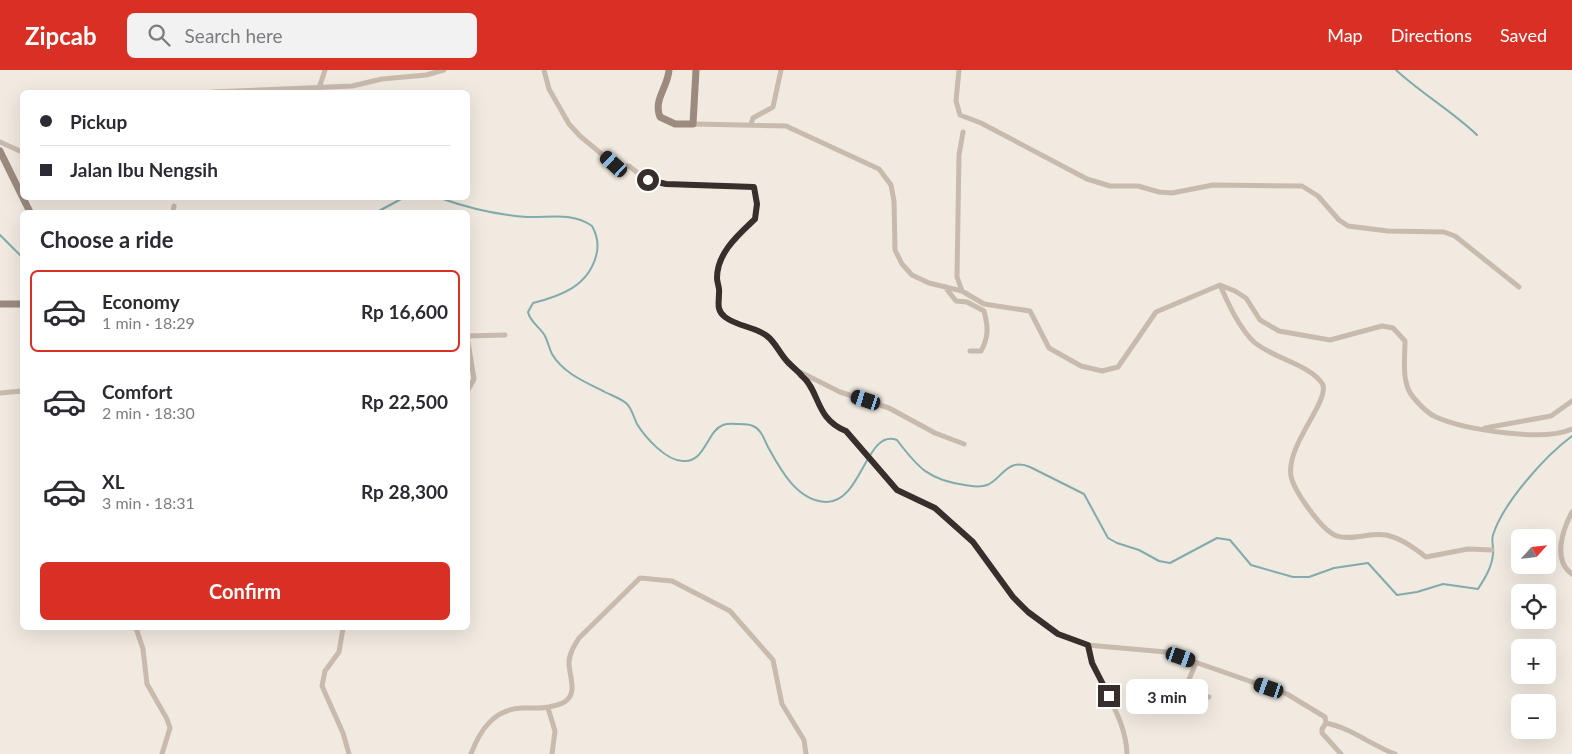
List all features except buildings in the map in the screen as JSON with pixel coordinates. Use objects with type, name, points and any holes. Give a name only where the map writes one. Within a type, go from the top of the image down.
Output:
[{"type":"street","points":[[319,88],[326,70]]},
{"type":"street","points":[[266,90],[319,88],[426,76],[444,70]]},
{"type":"street","points":[[544,70],[550,89],[569,124],[580,136],[616,166],[629,166],[644,178],[666,184],[754,187],[757,204],[755,219],[736,236],[722,256],[719,266],[716,279],[720,292],[718,308],[726,318],[738,325],[756,329],[770,338],[797,372],[805,378],[821,411],[838,428],[846,431],[897,490],[935,508],[973,542],[1013,597],[1028,612],[1058,634],[1088,645],[1166,652],[1287,694],[1325,717],[1326,723],[1322,733],[1341,754]]},
{"type":"street","points":[[669,70],[657,104],[658,112],[667,122],[726,126],[751,124],[786,126],[878,169],[890,185],[894,201],[895,250],[902,264],[912,275],[930,283],[962,291],[984,304],[1030,312],[1049,348],[1081,366],[1102,371],[1118,367],[1156,312],[1220,285],[1235,290],[1246,298],[1260,320],[1279,331],[1330,340],[1382,326],[1393,328],[1405,341],[1406,382],[1412,396],[1434,417],[1478,429],[1545,436],[1562,434],[1572,429]]},
{"type":"street","points":[[693,124],[696,70]]},
{"type":"street","points":[[751,124],[753,118],[767,112],[775,104],[781,70]]},
{"type":"street","points":[[959,70],[956,101],[960,114],[981,123],[1087,179],[1110,186],[1138,186],[1159,192],[1172,193],[1213,185],[1302,186],[1318,196],[1339,220],[1348,226],[1388,231],[1444,232],[1455,236],[1520,287]]},
{"type":"street","points":[[962,291],[957,277],[959,155],[963,132]]},
{"type":"street","points":[[0,142],[20,151]]},
{"type":"street","points":[[0,151],[20,191]]},
{"type":"street","points":[[173,210],[174,206]]},
{"type":"street","points":[[1220,285],[1246,333],[1253,341],[1275,355],[1311,373],[1323,384],[1324,391],[1320,402],[1297,443],[1290,473],[1295,490],[1324,526],[1337,536],[1385,535],[1402,540],[1426,557],[1468,549],[1492,550]]},
{"type":"street","points":[[946,287],[956,301],[967,302],[984,311],[988,324],[987,339],[981,351],[970,351]]},
{"type":"street","points":[[0,304],[20,304]]},
{"type":"street","points":[[470,336],[505,335]]},
{"type":"street","points":[[470,354],[474,379],[470,386]]},
{"type":"street","points":[[797,372],[809,375],[840,392],[889,408],[935,433],[964,444]]},
{"type":"street","points":[[0,393],[20,392]]},
{"type":"street","points":[[1478,429],[1551,416],[1572,401]]},
{"type":"street","points":[[1572,512],[1563,529],[1561,556],[1566,570],[1572,574]]},
{"type":"street","points":[[471,754],[485,727],[497,714],[511,709],[548,708],[565,702],[571,696],[569,662],[572,648],[579,638],[640,578],[672,581],[730,611],[773,660],[782,704],[804,740],[806,754]]},
{"type":"street","points":[[137,630],[142,649],[147,684],[167,719],[170,728],[162,754]]},
{"type":"street","points":[[342,630],[338,652],[324,671],[322,686],[343,733],[349,754]]},
{"type":"street","points":[[1088,645],[1092,663],[1119,721],[1128,754]]},
{"type":"street","points":[[1196,663],[1187,683],[1198,688],[1200,693],[1210,697]]},
{"type":"street","points":[[548,708],[555,731],[552,754]]},
{"type":"street","points":[[1326,723],[1343,726],[1377,748],[1395,754]]},
{"type":"waterway","points":[[1396,70],[1477,135]]},
{"type":"waterway","points":[[381,210],[399,200]]},
{"type":"waterway","points":[[446,200],[494,213],[527,217],[569,217],[592,226],[597,248],[596,256],[587,275],[563,293],[533,303],[528,312],[531,319],[545,336],[557,361],[568,372],[625,402],[645,435],[663,453],[676,460],[690,460],[696,457],[713,433],[723,425],[744,424],[756,427],[784,474],[798,490],[816,500],[826,502],[838,499],[848,491],[878,445],[887,439],[897,440],[911,458],[925,471],[942,480],[953,483],[984,486],[1010,467],[1016,465],[1030,467],[1084,494],[1108,538],[1139,550],[1159,561],[1170,563],[1217,538],[1230,540],[1251,565],[1293,577],[1309,577],[1334,568],[1368,563],[1397,595],[1417,592],[1443,584],[1478,589],[1486,577],[1491,563],[1493,552],[1492,540],[1498,522],[1526,481],[1550,455],[1572,436]]},
{"type":"waterway","points":[[0,235],[20,255]]},
{"type":"route","points":[[648,180],[666,184],[754,187],[757,204],[755,219],[736,236],[722,256],[719,266],[716,279],[720,292],[718,308],[721,313],[738,325],[756,329],[770,338],[786,361],[803,376],[821,411],[838,428],[846,431],[862,452],[897,490],[935,508],[973,542],[985,555],[1019,604],[1058,634],[1088,645],[1092,663],[1109,696]]}]
